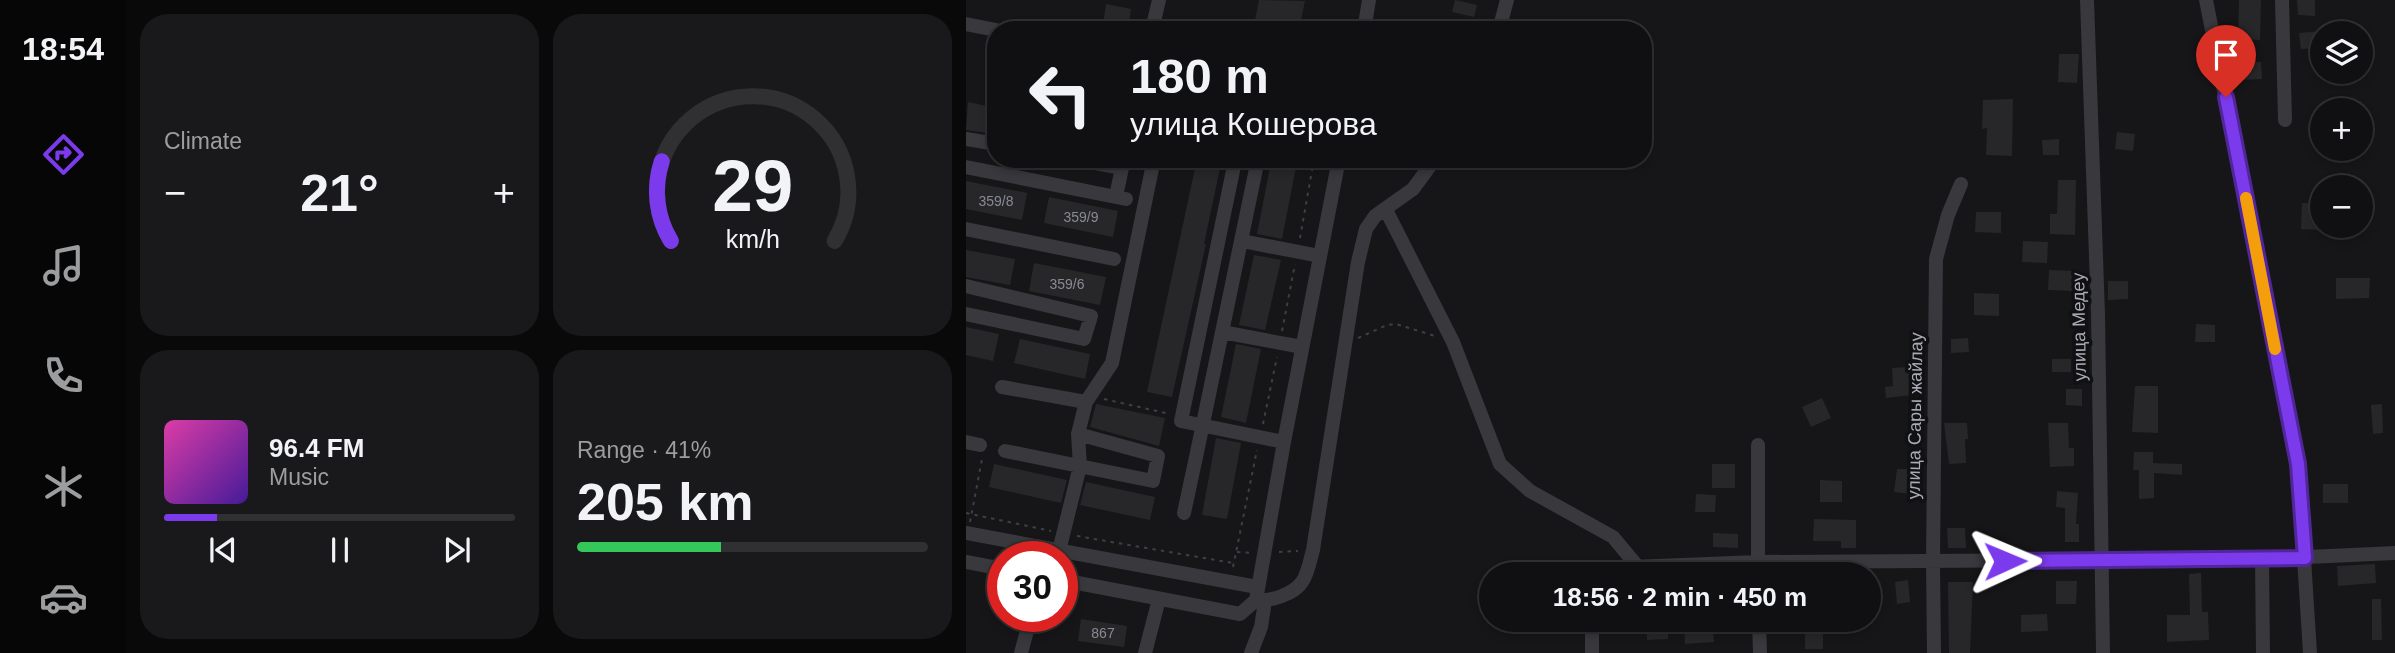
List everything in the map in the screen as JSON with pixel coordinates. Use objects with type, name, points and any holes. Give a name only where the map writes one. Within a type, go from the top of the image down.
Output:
[{"type":"street","points":[[1154,21],[1158,0]]},
{"type":"street","points":[[1366,21],[1370,0]]},
{"type":"street","points":[[1501,21],[1507,0]]},
{"type":"street","name":"улица Медеу","points":[[2087,0],[2098,314],[2102,653]]},
{"type":"street","points":[[2206,0],[2298,464],[2310,653]]},
{"type":"street","points":[[2282,0],[2285,120]]},
{"type":"street","points":[[966,24],[987,28]]},
{"type":"street","points":[[966,138],[987,142]]},
{"type":"street","points":[[966,167],[1121,197],[1122,169],[1117,168]]},
{"type":"street","points":[[1061,541],[1080,466],[1078,434],[1088,399],[1112,363],[1152,168]]},
{"type":"street","points":[[1234,168],[1181,421],[1284,442]]},
{"type":"street","points":[[1184,513],[1256,168]]},
{"type":"street","points":[[1251,653],[1261,626],[1260,596],[1284,442],[1337,168]]},
{"type":"street","points":[[1078,554],[1230,582],[1260,596],[1283,596],[1301,583],[1313,550],[1358,262],[1366,229],[1375,216],[1413,189],[1428,168]]},
{"type":"street","name":"улица Сары жайлау","points":[[1934,653],[1936,259],[1948,215],[1961,184]]},
{"type":"street","points":[[1386,210],[1453,342],[1500,464],[1530,491],[1613,537],[1634,562]]},
{"type":"street","points":[[966,229],[1114,259]]},
{"type":"street","points":[[1241,241],[1320,256]]},
{"type":"street","points":[[966,286],[1091,316],[1084,340],[966,314]]},
{"type":"street","points":[[1223,332],[1302,347]]},
{"type":"street","points":[[1002,387],[1088,399]]},
{"type":"street","points":[[1005,451],[1153,481],[1158,456],[1078,434]]},
{"type":"street","points":[[1758,445],[1758,562]]},
{"type":"street","points":[[967,533],[1008,541]]},
{"type":"street","points":[[1881,564],[2262,559],[2395,553]]},
{"type":"street","points":[[2262,559],[2263,653]]},
{"type":"street","points":[[966,562],[987,566]]},
{"type":"street","points":[[1078,583],[1240,614],[1260,596]]},
{"type":"street","points":[[1145,653],[1159,599]]},
{"type":"street","points":[[1021,653],[1027,632]]},
{"type":"street","points":[[1592,632],[1592,653]]},
{"type":"street","points":[[1759,632],[1760,653]]},
{"type":"path","points":[[1230,582],[1280,343],[1312,168]]},
{"type":"path","points":[[1346,340],[1396,324],[1453,342]]},
{"type":"path","points":[[1088,399],[1182,416]]},
{"type":"path","points":[[967,533],[976,449]]},
{"type":"path","points":[[966,513],[1063,534],[1234,563]]},
{"type":"building","points":[[1259,0],[1305,1],[1301,21],[1255,21]]},
{"type":"building","points":[[1455,0],[1477,5],[1474,17],[1452,12]]},
{"type":"building","points":[[2239,0],[2261,0],[2260,40],[2238,39]]},
{"type":"building","points":[[2297,0],[2315,0],[2315,16],[2298,15]]},
{"type":"building","points":[[1106,4],[1131,9],[1129,21],[1104,21]]},
{"type":"building","points":[[2310,32],[2310,49],[2301,49],[2299,33]]},
{"type":"building","points":[[2059,54],[2079,54],[2077,83],[2058,82]]},
{"type":"building","points":[[2240,62],[2261,62],[2262,79],[2240,80]]},
{"type":"building","points":[[2013,99],[2012,156],[1986,155],[1987,128],[1982,129],[1983,100]]},
{"type":"building","points":[[968,102],[987,106],[987,133],[966,130]]},
{"type":"building","points":[[2117,132],[2135,134],[2133,151],[2115,149]]},
{"type":"building","points":[[2059,139],[2059,155],[2043,155],[2042,140]]},
{"type":"building","points":[[1195,168],[1220,168],[1172,397],[1147,392]]},
{"type":"building","points":[[1270,168],[1296,168],[1282,239],[1257,234]]},
{"type":"building","points":[[2058,180],[2076,180],[2075,235],[2050,234],[2050,214],[2057,214]]},
{"type":"building","points":[[966,181],[1027,193],[1022,220],[966,209]]},
{"type":"building","points":[[1049,197],[1118,211],[1113,237],[1044,223]]},
{"type":"building","points":[[2302,203],[2310,203],[2310,229],[2301,229]]},
{"type":"building","points":[[1976,212],[2001,212],[2001,233],[1975,232]]},
{"type":"building","points":[[2023,241],[2048,242],[2047,263],[2022,262]]},
{"type":"building","points":[[966,250],[1015,259],[1010,285],[966,277]]},
{"type":"building","points":[[1254,255],[1281,260],[1265,330],[1239,325]]},
{"type":"building","points":[[1034,263],[1106,277],[1100,305],[1029,291]]},
{"type":"building","points":[[2049,270],[2074,271],[2073,291],[2048,290]]},
{"type":"building","points":[[2336,278],[2370,278],[2369,298],[2336,299]]},
{"type":"building","points":[[2108,281],[2128,281],[2128,299],[2108,300]]},
{"type":"building","points":[[1974,293],[1999,294],[1999,316],[1974,315]]},
{"type":"building","points":[[2196,324],[2215,325],[2215,342],[2195,342]]},
{"type":"building","points":[[966,327],[999,334],[993,361],[966,355]]},
{"type":"building","points":[[1968,338],[1969,352],[1951,353],[1951,339]]},
{"type":"building","points":[[1020,339],[1090,354],[1085,379],[1014,363]]},
{"type":"building","points":[[1236,344],[1261,349],[1246,423],[1221,417]]},
{"type":"building","points":[[2052,359],[2071,359],[2071,372],[2052,372]]},
{"type":"building","points":[[1910,367],[1912,395],[1886,398],[1885,387],[1893,386],[1892,368]]},
{"type":"building","points":[[2135,386],[2158,386],[2158,433],[2132,432]]},
{"type":"building","points":[[2066,389],[2082,389],[2082,406],[2066,405]]},
{"type":"building","points":[[1822,398],[1831,418],[1811,427],[1802,407]]},
{"type":"building","points":[[1096,404],[1165,418],[1159,446],[1090,427]]},
{"type":"building","points":[[2382,404],[2383,433],[2373,434],[2371,405]]},
{"type":"building","points":[[1944,423],[1967,423],[1966,463],[1949,464]]},
{"type":"building","points":[[2048,423],[2068,423],[2069,448],[2074,448],[2074,466],[2050,467]]},
{"type":"building","points":[[1216,438],[1241,443],[1227,519],[1202,515]]},
{"type":"building","points":[[2134,452],[2153,452],[2153,463],[2182,464],[2182,475],[2154,473],[2154,498],[2139,499],[2139,470],[2133,470]]},
{"type":"building","points":[[994,464],[1067,480],[1061,503],[989,487]]},
{"type":"building","points":[[1712,464],[1735,464],[1735,488],[1712,488]]},
{"type":"building","points":[[1897,469],[1909,469],[1911,494],[1894,492]]},
{"type":"building","points":[[1820,480],[1842,481],[1842,502],[1820,502]]},
{"type":"building","points":[[1086,482],[1155,497],[1150,520],[1080,505]]},
{"type":"building","points":[[2323,484],[2348,484],[2348,503],[2323,503]]},
{"type":"building","points":[[2057,491],[2078,493],[2076,524],[2079,524],[2079,542],[2065,542],[2065,508],[2056,507]]},
{"type":"building","points":[[1696,494],[1716,495],[1715,512],[1695,512]]},
{"type":"building","points":[[1814,519],[1856,520],[1856,548],[1841,548],[1841,541],[1813,541]]},
{"type":"building","points":[[1947,528],[1965,528],[1966,548],[1948,548]]},
{"type":"building","points":[[1713,533],[1738,534],[1738,548],[1713,547]]},
{"type":"building","points":[[2375,564],[2376,583],[2338,586],[2337,566]]},
{"type":"building","points":[[2201,573],[2202,612],[2208,612],[2209,640],[2167,642],[2167,615],[2190,615],[2189,574]]},
{"type":"building","points":[[1908,580],[1910,602],[1897,604],[1895,582]]},
{"type":"building","points":[[2056,581],[2077,581],[2076,604],[2056,604]]},
{"type":"building","points":[[1948,582],[1973,582],[1970,653],[1949,653]]},
{"type":"building","points":[[2372,599],[2381,599],[2382,640],[2372,640]]},
{"type":"building","points":[[2047,614],[2048,631],[2021,632],[2021,615]]},
{"type":"building","points":[[1081,619],[1127,626],[1124,647],[1078,641]]},
{"type":"building","points":[[1647,632],[1668,632],[1668,639],[1647,640]]},
{"type":"building","points":[[1684,632],[1713,632],[1714,642],[1685,644]]},
{"type":"building","points":[[1805,632],[1823,632],[1823,649],[1805,649]]},
{"type":"slow traffic","points":[[2246,198],[2275,349]]},
{"type":"route","points":[[2005,561],[2305,558],[2298,464],[2226,97]]}]
